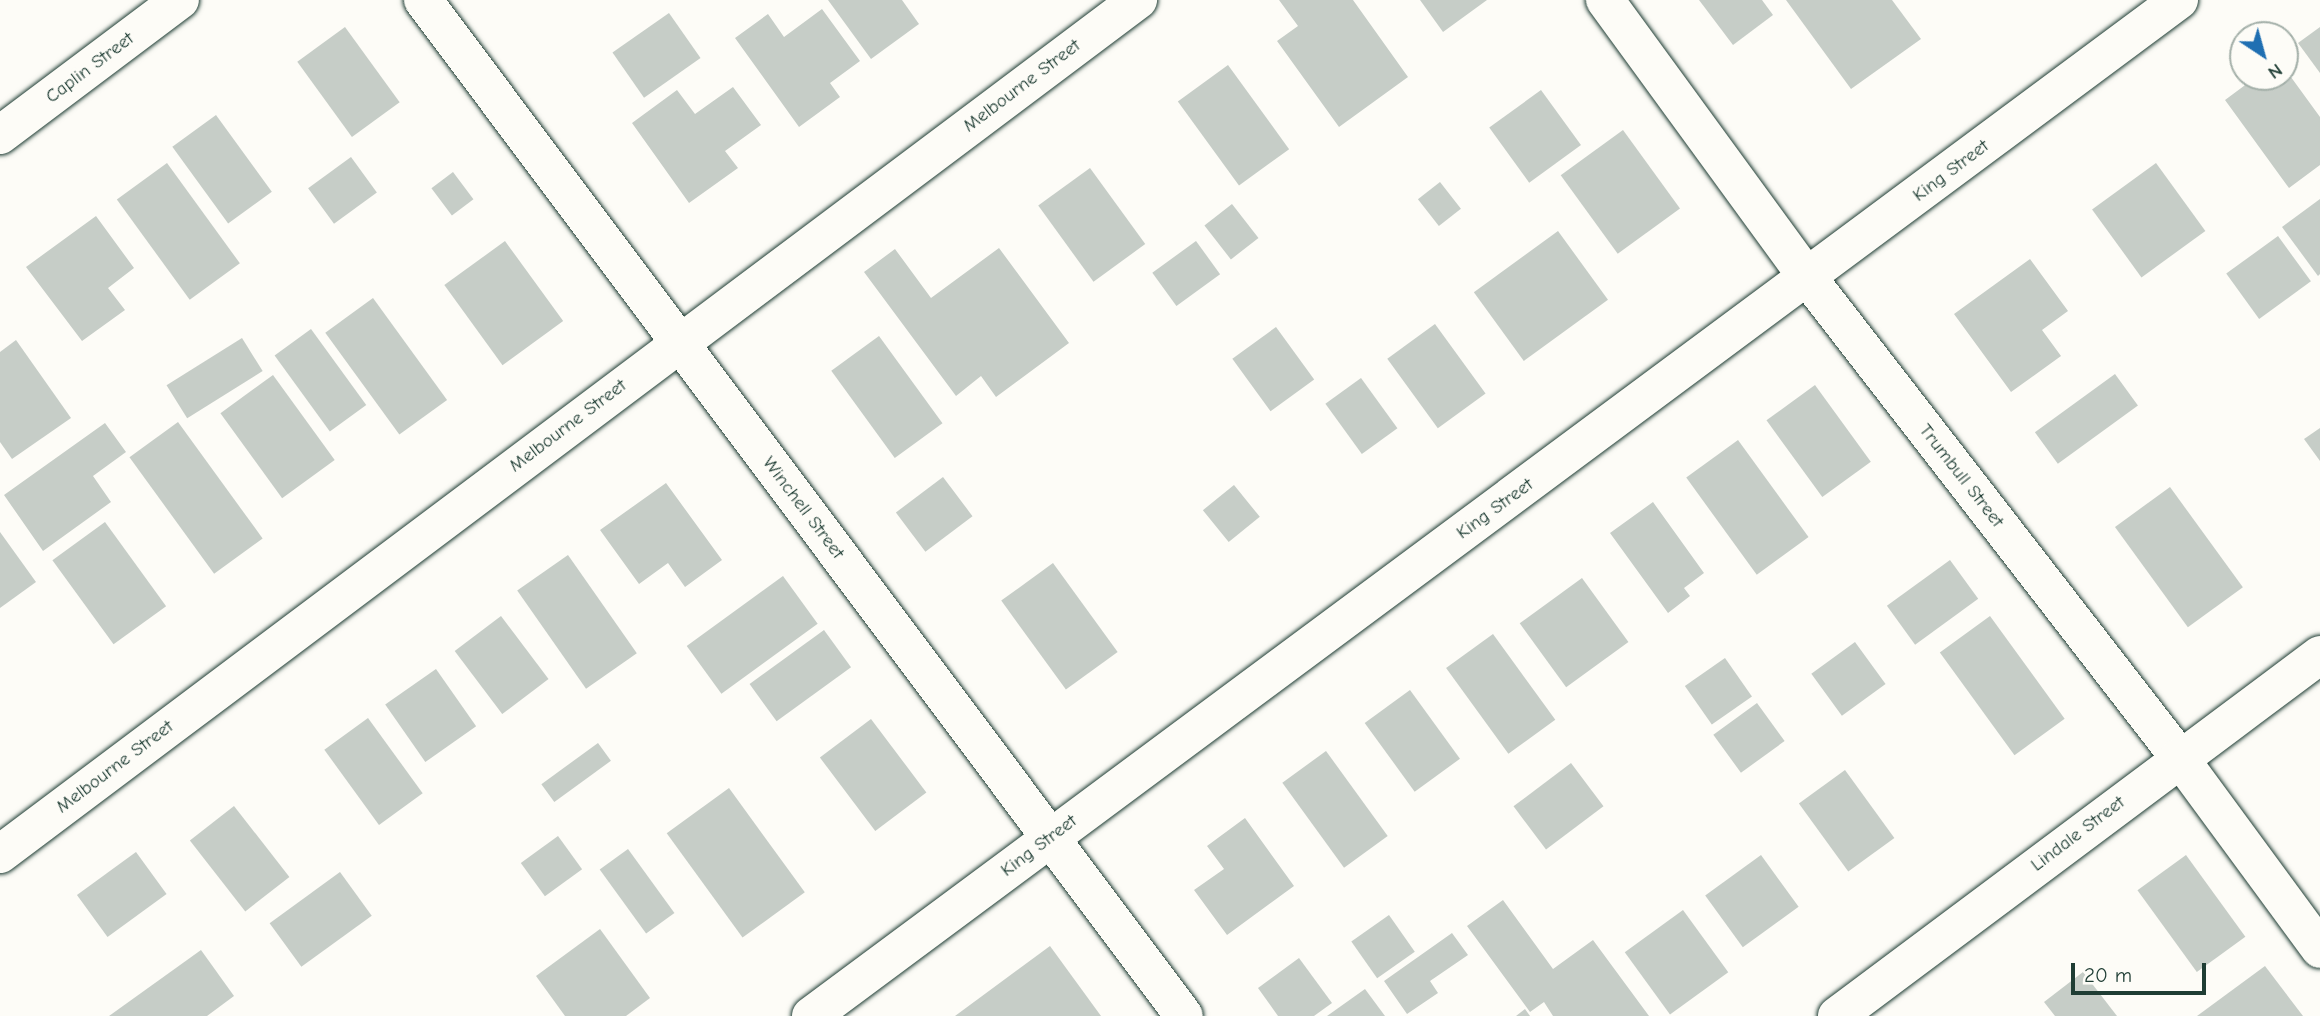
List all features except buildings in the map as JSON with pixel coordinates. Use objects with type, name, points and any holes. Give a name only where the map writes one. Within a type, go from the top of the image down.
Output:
[{"type":"street","name":"Caplin Street","points":[[0,135],[180,0]]},
{"type":"street","name":"Winchell Street","points":[[422,0],[1052,836],[1184,1016]]},
{"type":"street","name":"Melbourne Street","points":[[0,854],[1138,0]]},
{"type":"street","name":"Trumbull Street","points":[[1605,0],[1808,278],[2179,757],[2320,949]]},
{"type":"street","name":"King Street","points":[[811,1016],[2179,0]]},
{"type":"street","name":"Lindale Street","points":[[1837,1016],[2179,757],[2320,655]]}]
